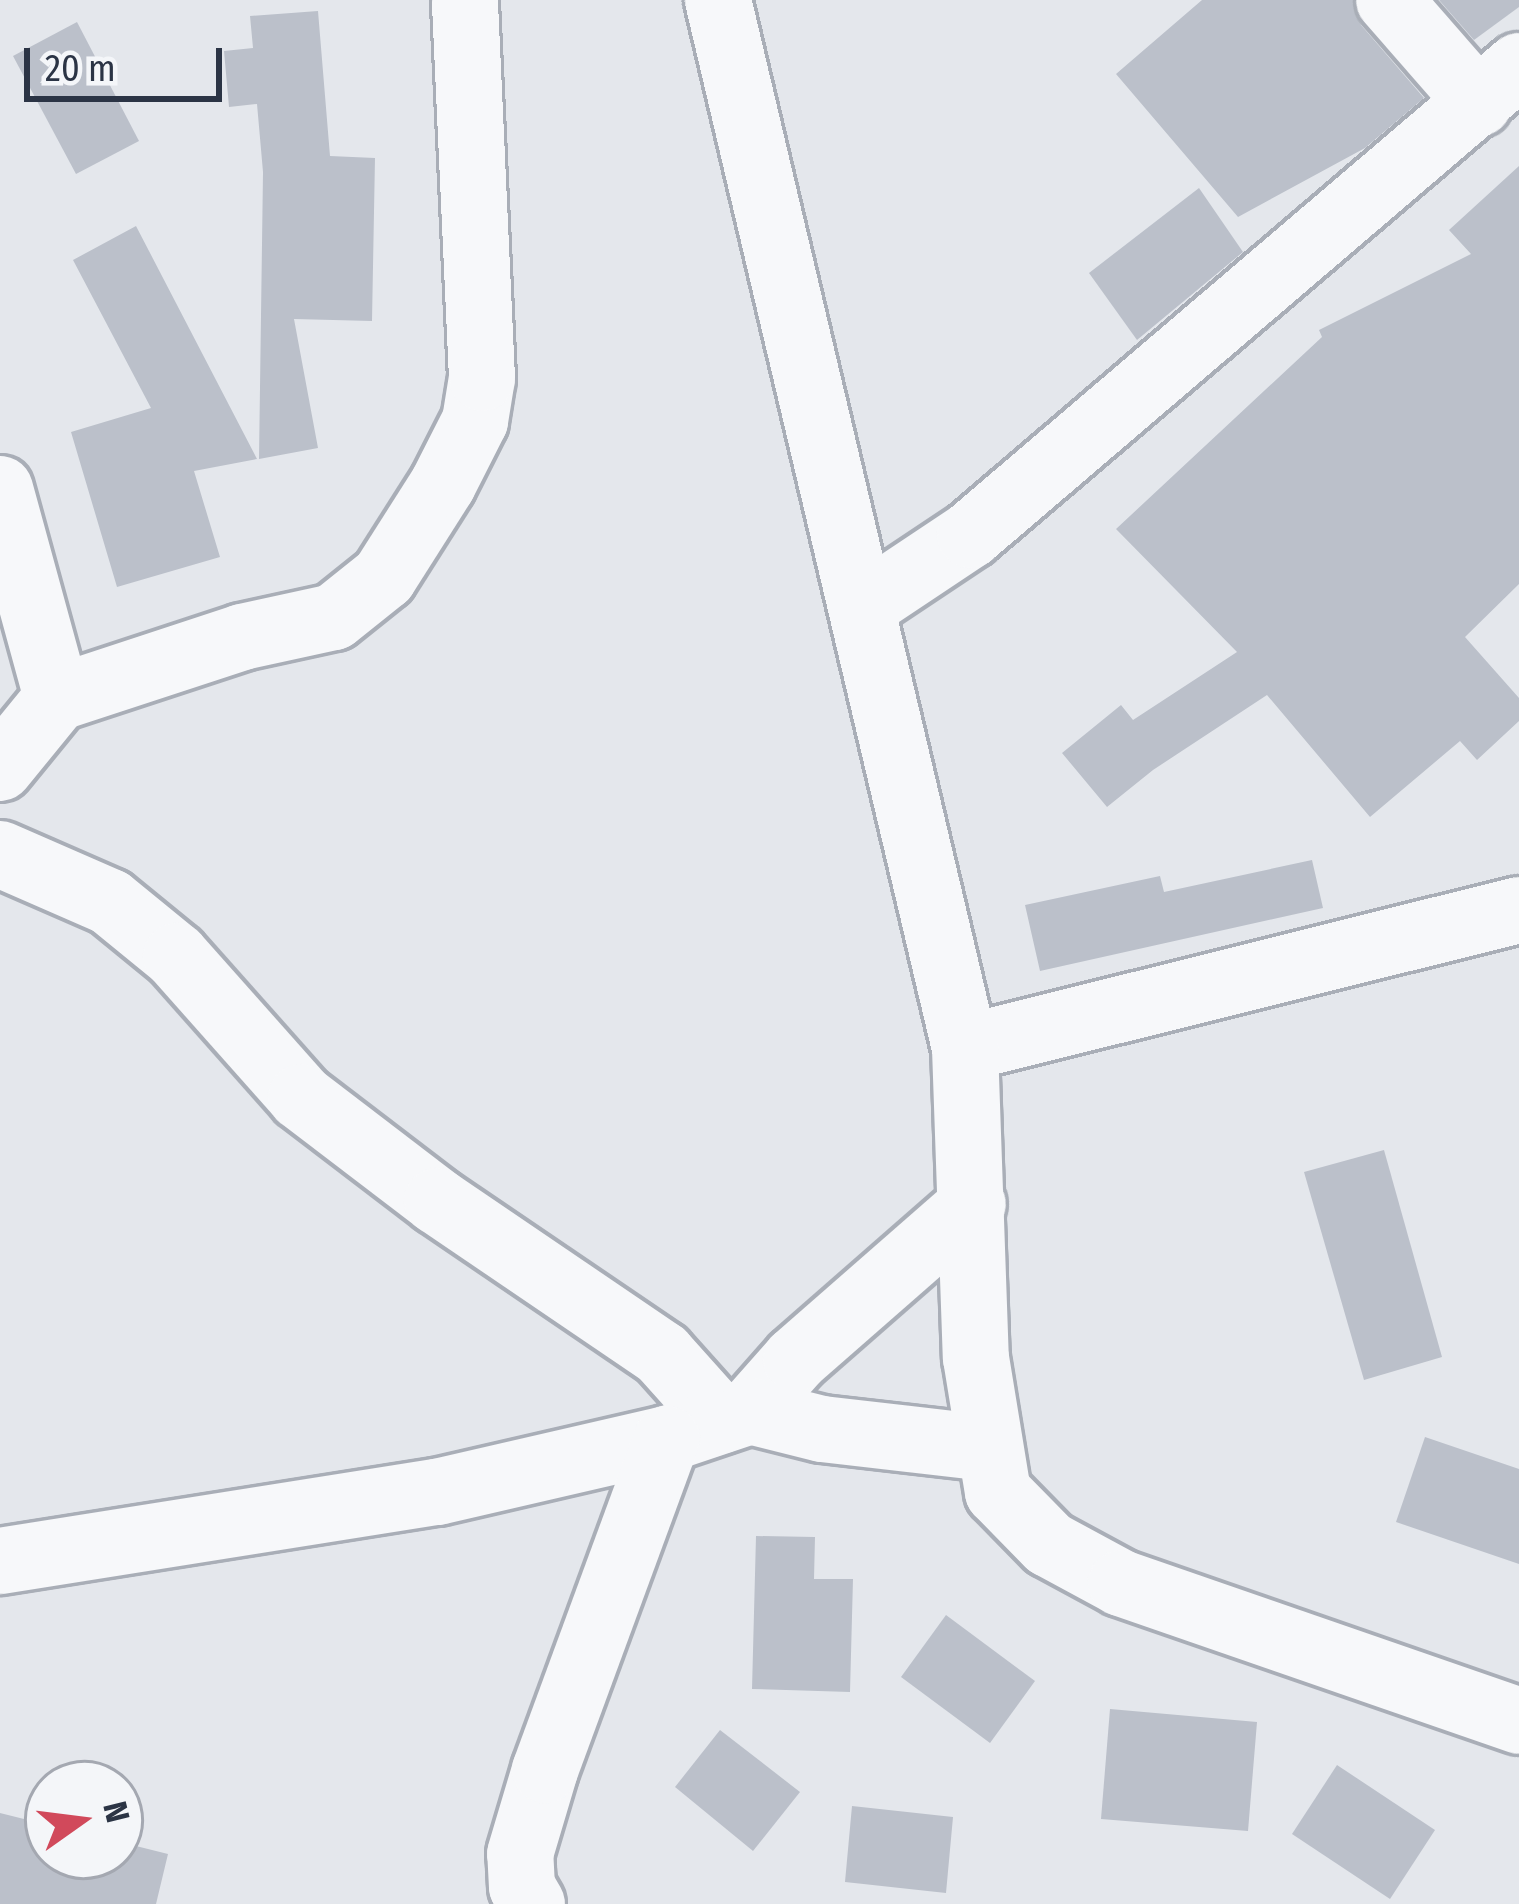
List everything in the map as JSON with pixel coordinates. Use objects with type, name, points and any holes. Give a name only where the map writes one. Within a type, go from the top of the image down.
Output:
[{"type":"street","points":[[0,767],[58,698],[242,637],[334,617],[384,577],[443,484],[475,422],[482,378],[465,0]]},
{"type":"street","points":[[718,0],[965,1048],[976,1358],[987,1448],[998,1492],[1049,1544],[1121,1583],[1519,1720]]},
{"type":"street","points":[[862,607],[970,535],[1499,84],[1388,0]]},
{"type":"street","points":[[0,489],[58,698]]},
{"type":"street","points":[[0,854],[110,902],[176,956],[301,1096],[437,1201],[662,1354],[713,1423]]},
{"type":"street","points":[[965,1048],[1517,919]]},
{"type":"street","points":[[532,1904],[522,1887],[520,1854],[526,1833],[713,1423],[973,1204]]},
{"type":"street","points":[[0,1562],[437,1492],[713,1423],[822,1429],[987,1448]]},
{"type":"building","points":[[1202,0],[1353,0],[1361,25],[1424,98],[1365,148],[1238,217],[1116,74]]},
{"type":"building","points":[[1439,0],[1519,0],[1519,7],[1474,40]]},
{"type":"building","points":[[318,11],[330,156],[375,158],[372,321],[294,319],[318,448],[259,459],[263,172],[257,104],[229,107],[224,51],[253,48],[250,16]]},
{"type":"building","points":[[77,22],[139,141],[76,174],[13,56]]},
{"type":"building","points":[[1519,166],[1519,584],[1465,637],[1519,698],[1519,721],[1477,760],[1460,741],[1370,817],[1267,695],[1153,770],[1107,807],[1062,753],[1121,705],[1133,720],[1237,652],[1116,529],[1322,337],[1319,330],[1471,254],[1449,230]]},
{"type":"building","points":[[1199,188],[1243,252],[1137,340],[1089,273]]},
{"type":"building","points":[[136,226],[257,459],[194,471],[220,557],[117,587],[71,432],[151,408],[73,260]]},
{"type":"building","points":[[1312,860],[1323,908],[1040,971],[1025,905],[1160,876],[1164,892]]},
{"type":"building","points":[[1384,1150],[1442,1357],[1364,1380],[1304,1172]]},
{"type":"building","points":[[1425,1437],[1519,1469],[1519,1564],[1396,1522]]},
{"type":"building","points":[[756,1536],[815,1537],[814,1579],[853,1579],[850,1692],[752,1689]]},
{"type":"building","points":[[946,1615],[1035,1681],[990,1743],[901,1677]]},
{"type":"building","points":[[1110,1709],[1257,1722],[1248,1831],[1101,1819]]},
{"type":"building","points":[[720,1730],[800,1792],[753,1851],[675,1787]]},
{"type":"building","points":[[1337,1765],[1435,1830],[1390,1899],[1292,1834]]},
{"type":"building","points":[[852,1806],[953,1817],[946,1893],[845,1882]]},
{"type":"building","points":[[0,1813],[24,1819],[24,1880],[144,1880],[144,1848],[168,1854],[156,1904],[0,1904]]}]
